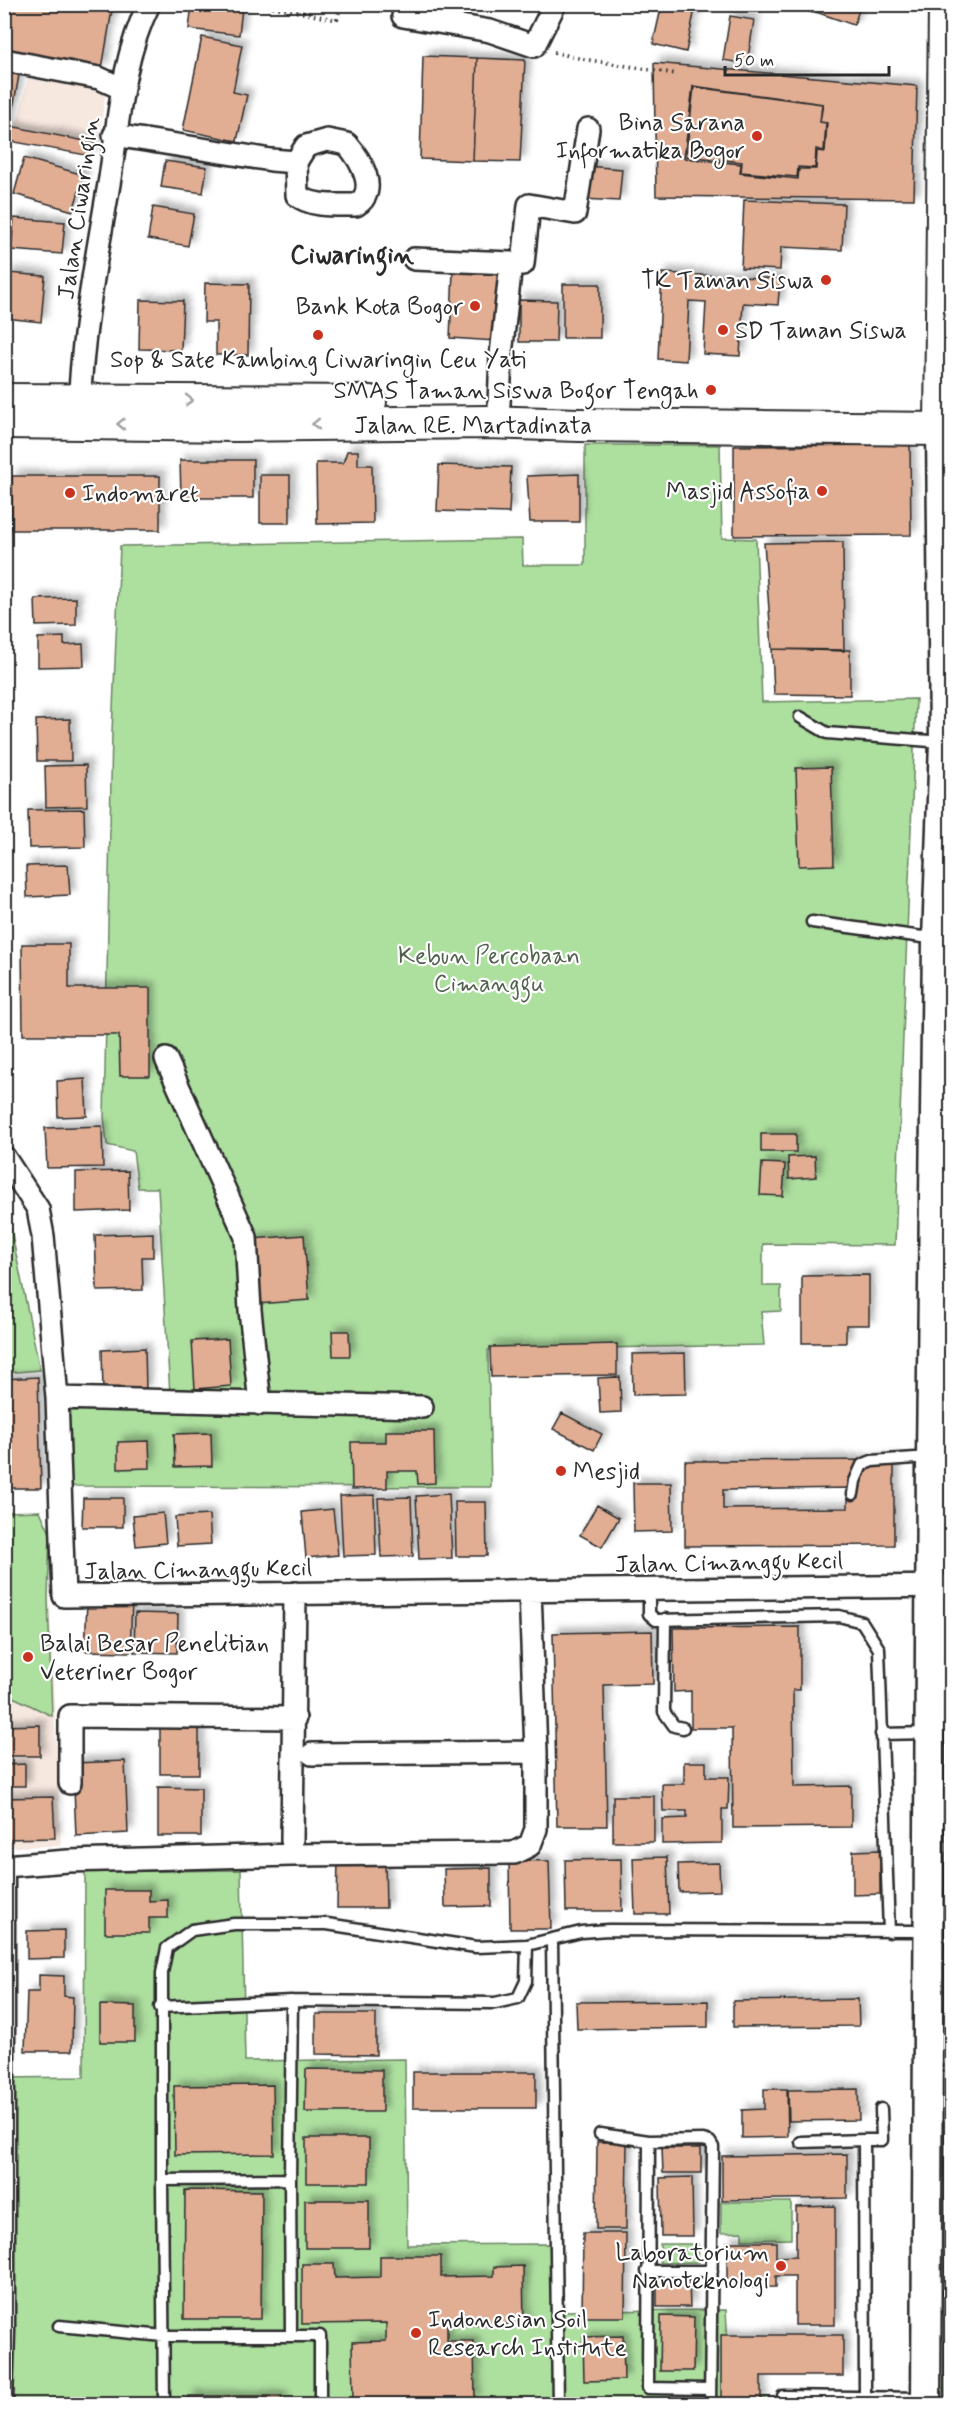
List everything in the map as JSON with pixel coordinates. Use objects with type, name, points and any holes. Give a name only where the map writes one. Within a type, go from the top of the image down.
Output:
[{"type":"main road","points":[[926,2401],[930,1733],[940,1586],[931,1457],[944,940],[944,742],[947,705],[941,421],[946,359],[945,4]]},
{"type":"main road","name":"Jalan RE. Martadinata","points":[[4,400],[79,411],[488,422],[729,418],[941,421]]},
{"type":"main road","name":"Jalan RE. Martadinata","points":[[4,422],[79,411],[499,404],[729,418]]},
{"type":"street","name":"Jalan Ciwaringin","points":[[79,411],[87,319],[122,88],[137,29],[149,4]]},
{"type":"street","points":[[404,16],[490,32],[534,46],[555,4]]},
{"type":"street","points":[[4,60],[99,78],[122,88]]},
{"type":"street","points":[[414,259],[523,264],[530,205],[575,213],[588,129]]},
{"type":"street","points":[[114,135],[296,162]]},
{"type":"street","points":[[499,404],[501,355],[511,263]]},
{"type":"street","points":[[166,1059],[246,1237],[250,1310],[260,1404]]},
{"type":"street","name":"Jalan Cimanggu Kecil","points":[[4,1157],[38,1209],[43,1236],[57,1398],[64,1596],[940,1586]]},
{"type":"street","points":[[57,1398],[422,1407]]},
{"type":"street","points":[[7,1865],[68,1861],[292,1855],[514,1853],[530,1845],[536,1829],[536,1752],[530,1590]]},
{"type":"street","points":[[292,1841],[295,1593]]},
{"type":"street","points":[[69,1783],[70,1716],[295,1718]]},
{"type":"street","points":[[312,1754],[536,1752]]},
{"type":"lane","points":[[800,717],[827,733],[944,742]]},
{"type":"lane","points":[[812,922],[944,940]]},
{"type":"lane","points":[[853,1494],[855,1481],[862,1465],[872,1461],[931,1457]]},
{"type":"lane","points":[[649,1588],[649,1614],[656,1620],[839,1616],[862,1622],[879,1649],[889,1932]]},
{"type":"lane","points":[[665,1619],[664,1712],[674,1726],[683,1728]]},
{"type":"lane","points":[[881,1734],[930,1733]]},
{"type":"lane","points":[[7,1865],[9,2331],[7,2404]]},
{"type":"lane","points":[[164,2404],[160,2007],[162,1973],[166,1948],[192,1930],[234,1924],[327,1924],[476,1947],[527,1945],[581,1932],[608,1930],[928,1931]]},
{"type":"lane","points":[[552,1940],[558,2404]]},
{"type":"lane","points":[[160,2007],[292,2001],[495,2003],[518,1998],[526,1981],[527,1945]]},
{"type":"lane","points":[[291,2336],[292,2001]]},
{"type":"lane","points":[[801,2142],[882,2140],[881,2109]]},
{"type":"lane","points":[[600,2134],[649,2140],[703,2140],[710,2142],[713,2147],[710,2404]]},
{"type":"lane","points":[[649,2140],[648,2388],[710,2389]]},
{"type":"lane","points":[[864,2140],[865,2396]]},
{"type":"lane","points":[[162,2180],[290,2179]]},
{"type":"lane","points":[[647,2271],[712,2271]]},
{"type":"lane","points":[[59,2326],[164,2336],[320,2336],[320,2404]]},
{"type":"lane","points":[[783,2404],[783,2396],[826,2401],[865,2396],[886,2401],[926,2401]]},
{"type":"path","points":[[261,4],[338,20],[340,4]]},
{"type":"path","points":[[534,46],[577,58],[677,74]]},
{"type":"shaded area","points":[[28,78],[106,92],[98,144],[16,128]]},
{"type":"shaded area","name":"Balai Besar Penelitian Veteriner Bogor","points":[[4,1492],[49,1593],[61,1846],[5,1847]]},
{"type":"green space","name":"Kebun Percobaan Cimanggu","points":[[585,445],[720,445],[722,538],[756,539],[762,702],[916,699],[895,1245],[763,1244],[763,1286],[781,1286],[781,1311],[761,1312],[764,1345],[488,1350],[491,1487],[70,1486],[69,1397],[170,1395],[158,1188],[138,1188],[133,1151],[107,1145],[104,1117],[112,732],[120,546],[522,539],[523,565],[585,565]]},
{"type":"green space","points":[[5,1201],[40,1370],[5,1373]]},
{"type":"green space","points":[[951,1368],[952,2404],[944,2404],[945,1973]]},
{"type":"green space","points":[[40,1511],[50,1533],[48,1599],[52,1716],[5,1693],[5,1512]]},
{"type":"green space","points":[[241,1870],[245,2061],[405,2059],[407,2245],[551,2244],[554,2311],[726,2310],[731,2397],[886,2398],[886,2404],[5,2404],[5,2078],[84,2077],[85,1872]]},
{"type":"green space","points":[[721,2202],[791,2202],[791,2239],[742,2240],[742,2232],[721,2233]]},
{"type":"green space","points":[[660,2244],[698,2244],[699,2262],[660,2263]]},
{"type":"building","points":[[4,4],[113,4],[102,69],[4,52]]},
{"type":"building","points":[[192,4],[242,8],[239,35],[189,29]]},
{"type":"building","points":[[662,4],[696,4],[686,52],[653,44]]},
{"type":"building","points":[[784,4],[815,4],[813,13]]},
{"type":"building","points":[[819,4],[861,4],[854,25],[816,12]]},
{"type":"building","points":[[730,16],[754,20],[747,64],[723,60]]},
{"type":"building","points":[[202,37],[242,45],[233,92],[247,95],[237,141],[183,130]]},
{"type":"building","points":[[423,56],[477,58],[473,161],[420,159]]},
{"type":"building","points":[[477,58],[525,60],[520,162],[473,161]]},
{"type":"building","points":[[654,63],[917,86],[914,199],[656,196]],"holes":[[[693,86],[823,104],[820,122],[827,123],[825,152],[817,151],[816,169],[799,169],[798,179],[740,173],[741,164],[684,158]]]},
{"type":"building","points":[[4,71],[19,75],[10,126],[95,143],[91,156],[4,140]]},
{"type":"building","name":"Bina Sarana Informatika Bogor","points":[[694,87],[822,104],[820,122],[826,123],[824,151],[816,149],[815,168],[798,167],[797,177],[741,172],[742,162],[686,156]]},
{"type":"building","points":[[24,158],[84,175],[73,211],[14,194]]},
{"type":"building","points":[[165,161],[207,167],[203,193],[161,187]]},
{"type":"building","points":[[586,166],[622,169],[619,201],[583,199]]},
{"type":"building","points":[[744,200],[844,204],[842,250],[781,247],[780,270],[741,268]]},
{"type":"building","points":[[153,207],[194,214],[188,246],[148,239]]},
{"type":"building","points":[[14,218],[65,222],[62,254],[11,250]]},
{"type":"building","name":"Bank Kota Bogor","points":[[453,272],[499,274],[496,341],[450,338]]},
{"type":"building","points":[[8,273],[45,276],[41,322],[5,318]]},
{"type":"building","name":"SD Taman Siswa","points":[[662,273],[780,279],[778,305],[743,303],[740,356],[703,354],[706,302],[689,301],[686,361],[658,359]]},
{"type":"building","points":[[205,283],[249,284],[248,355],[216,355],[216,322],[204,322]]},
{"type":"building","points":[[563,284],[600,284],[600,338],[563,338]]},
{"type":"building","points":[[140,300],[183,301],[181,350],[139,349]]},
{"type":"building","points":[[519,300],[557,301],[556,342],[519,342]]},
{"type":"building","name":"Masjid Assofia","points":[[910,445],[911,535],[734,536],[734,446]]},
{"type":"building","points":[[347,451],[358,451],[358,465],[372,465],[373,523],[317,524],[316,463],[343,463]]},
{"type":"building","points":[[180,460],[253,460],[253,498],[181,498]]},
{"type":"building","points":[[439,465],[511,467],[509,513],[437,511]]},
{"type":"building","points":[[579,474],[579,522],[530,522],[527,476]]},
{"type":"building","points":[[260,475],[290,475],[290,523],[260,523]]},
{"type":"building","points":[[12,476],[160,476],[160,530],[12,530]]},
{"type":"building","points":[[843,542],[844,651],[772,649],[764,543]]},
{"type":"building","points":[[76,598],[76,625],[36,626],[35,599]]},
{"type":"building","points":[[64,637],[64,645],[83,644],[84,666],[38,667],[38,638]]},
{"type":"building","points":[[772,649],[850,650],[850,695],[774,694]]},
{"type":"building","points":[[70,719],[71,761],[37,761],[36,720]]},
{"type":"building","points":[[86,765],[87,806],[46,807],[45,766]]},
{"type":"building","points":[[831,767],[834,865],[799,866],[796,768]]},
{"type":"building","points":[[84,809],[85,847],[29,848],[28,810]]},
{"type":"building","points":[[68,865],[70,895],[27,897],[26,866]]},
{"type":"building","points":[[22,944],[69,944],[69,988],[150,988],[150,1076],[120,1076],[119,1035],[23,1035]]},
{"type":"building","points":[[85,1079],[87,1116],[58,1117],[57,1081]]},
{"type":"building","points":[[102,1126],[103,1167],[47,1168],[45,1128]]},
{"type":"building","points":[[761,1134],[796,1134],[796,1152],[761,1152]]},
{"type":"building","points":[[815,1156],[816,1177],[789,1179],[788,1157]]},
{"type":"building","points":[[762,1163],[785,1164],[783,1196],[760,1195]]},
{"type":"building","points":[[128,1171],[129,1210],[76,1212],[76,1172]]},
{"type":"building","points":[[153,1233],[153,1257],[142,1257],[143,1290],[97,1291],[95,1235]]},
{"type":"building","points":[[304,1235],[309,1300],[257,1304],[252,1239]]},
{"type":"building","points":[[869,1275],[869,1325],[846,1325],[846,1343],[802,1343],[802,1276]]},
{"type":"building","points":[[332,1331],[349,1331],[350,1356],[333,1356]]},
{"type":"building","points":[[228,1339],[231,1386],[195,1389],[192,1341]]},
{"type":"building","points":[[617,1344],[617,1375],[491,1377],[490,1347]]},
{"type":"building","points":[[145,1348],[146,1390],[103,1392],[102,1350]]},
{"type":"building","points":[[685,1353],[686,1394],[633,1395],[632,1354]]},
{"type":"building","points":[[38,1377],[41,1488],[4,1488],[4,1379]]},
{"type":"building","points":[[620,1377],[621,1412],[600,1413],[598,1378]]},
{"type":"building","points":[[562,1413],[602,1434],[594,1450],[553,1429]]},
{"type":"building","points":[[386,1431],[434,1431],[435,1483],[418,1484],[417,1471],[387,1471],[387,1488],[352,1489],[351,1442],[386,1442]]},
{"type":"building","points":[[211,1433],[212,1466],[175,1467],[174,1434]]},
{"type":"building","points":[[149,1441],[150,1468],[118,1469],[118,1442]]},
{"type":"building","points":[[894,1460],[894,1545],[685,1546],[685,1461]],"holes":[[[848,1488],[848,1508],[723,1509],[723,1490]]]},
{"type":"building","points":[[633,1483],[671,1483],[672,1531],[634,1532]]},
{"type":"building","points":[[449,1494],[452,1558],[419,1559],[416,1496]]},
{"type":"building","points":[[374,1495],[376,1555],[343,1556],[340,1496]]},
{"type":"building","points":[[411,1497],[413,1556],[381,1557],[378,1498]]},
{"type":"building","points":[[83,1498],[123,1498],[123,1527],[82,1527]]},
{"type":"building","points":[[455,1502],[486,1502],[487,1556],[456,1556]]},
{"type":"building","points":[[597,1505],[619,1518],[602,1547],[580,1535]]},
{"type":"building","points":[[333,1509],[338,1555],[306,1558],[302,1512]]},
{"type":"building","points":[[163,1513],[166,1543],[136,1546],[133,1516]]},
{"type":"building","points":[[209,1515],[211,1544],[177,1546],[175,1517]]},
{"type":"building","points":[[87,1599],[132,1600],[130,1652],[85,1651]]},
{"type":"building","points":[[135,1613],[178,1614],[177,1653],[134,1652]]},
{"type":"building","points":[[800,1627],[800,1690],[793,1690],[794,1787],[851,1786],[851,1827],[733,1828],[732,1728],[691,1728],[691,1691],[674,1692],[673,1628]]},
{"type":"building","points":[[652,1631],[653,1684],[604,1685],[607,1826],[557,1826],[553,1633]]},
{"type":"building","points":[[160,1724],[199,1724],[199,1774],[160,1774]]},
{"type":"building","points":[[40,1725],[40,1756],[4,1756],[4,1726]]},
{"type":"building","points":[[125,1761],[128,1833],[76,1836],[73,1763]]},
{"type":"building","points":[[684,1762],[706,1762],[706,1777],[729,1777],[728,1809],[722,1809],[722,1843],[662,1844],[662,1819],[687,1818],[687,1811],[663,1811],[662,1784],[684,1784]]},
{"type":"building","points":[[25,1764],[25,1786],[4,1786],[4,1765]]},
{"type":"building","points":[[158,1787],[201,1788],[201,1836],[158,1836]]},
{"type":"building","points":[[613,1796],[654,1796],[654,1842],[613,1842]]},
{"type":"building","points":[[53,1797],[55,1838],[4,1839],[4,1798]]},
{"type":"building","points":[[880,1850],[880,1894],[853,1895],[853,1851]]},
{"type":"building","points":[[667,1857],[669,1914],[635,1914],[633,1858]]},
{"type":"building","points":[[338,1858],[385,1860],[386,1908],[337,1908]]},
{"type":"building","points":[[621,1859],[622,1911],[566,1911],[565,1860]]},
{"type":"building","points":[[509,1860],[549,1861],[551,1929],[510,1929]]},
{"type":"building","points":[[719,1863],[720,1891],[679,1892],[678,1864]]},
{"type":"building","points":[[491,1868],[491,1906],[445,1907],[444,1869]]},
{"type":"building","points":[[105,1890],[149,1890],[149,1901],[168,1900],[168,1918],[149,1918],[149,1933],[105,1933]]},
{"type":"building","points":[[64,1930],[64,1958],[27,1959],[27,1931]]},
{"type":"building","points":[[39,1975],[64,1976],[64,1996],[73,1997],[72,2051],[25,2051],[27,1992],[39,1992]]},
{"type":"building","points":[[858,1999],[859,2026],[733,2027],[733,2001]]},
{"type":"building","points":[[708,2001],[708,2027],[577,2029],[576,2002]]},
{"type":"building","points":[[100,2005],[135,2006],[135,2042],[100,2042]]},
{"type":"building","points":[[316,2014],[376,2014],[376,2055],[316,2054]]},
{"type":"building","points":[[306,2069],[382,2070],[382,2112],[305,2112]]},
{"type":"building","points":[[413,2072],[536,2072],[536,2108],[413,2108]]},
{"type":"building","points":[[273,2085],[274,2154],[175,2155],[174,2086]]},
{"type":"building","points":[[764,2089],[787,2089],[788,2137],[742,2138],[742,2110],[764,2109]]},
{"type":"building","points":[[858,2089],[859,2120],[789,2121],[788,2090]]},
{"type":"building","points":[[306,2138],[369,2138],[369,2183],[306,2183]]},
{"type":"building","points":[[597,2142],[627,2142],[626,2229],[596,2229]]},
{"type":"building","points":[[662,2148],[701,2148],[701,2173],[663,2173]]},
{"type":"building","points":[[847,2154],[847,2198],[722,2200],[722,2156]]},
{"type":"building","points":[[692,2177],[693,2236],[661,2236],[660,2178]]},
{"type":"building","points":[[185,2190],[262,2191],[261,2319],[184,2319]]},
{"type":"building","points":[[305,2200],[369,2200],[369,2248],[305,2248]]},
{"type":"building","name":"Laboratorium Nanoteknologi","points":[[835,2206],[835,2325],[795,2325],[795,2276],[776,2276],[776,2287],[727,2288],[727,2242],[776,2242],[776,2257],[796,2256],[796,2207]]},
{"type":"building","points":[[583,2233],[626,2233],[625,2317],[582,2317]]},
{"type":"building","name":"Indonesian Soil Research Institute","points":[[380,2256],[441,2256],[441,2277],[494,2276],[494,2267],[523,2266],[524,2324],[447,2325],[447,2341],[474,2341],[475,2400],[428,2401],[428,2404],[398,2404],[398,2401],[353,2402],[352,2342],[386,2341],[386,2323],[302,2324],[302,2264],[334,2264],[335,2278],[380,2277]]},
{"type":"building","points":[[657,2280],[689,2280],[690,2307],[657,2307]]},
{"type":"building","points":[[661,2316],[694,2317],[693,2371],[660,2371]]},
{"type":"building","points":[[721,2335],[843,2335],[843,2376],[761,2376],[761,2404],[721,2404]]},
{"type":"building","points":[[623,2336],[624,2380],[584,2381],[583,2337]]},
{"type":"building","points":[[189,2396],[282,2396],[282,2404],[189,2404]]},
{"type":"place","name":"Bina Sarana Informatika Bogor","points":[[757,136]]},
{"type":"place","name":"TK Taman Siswa","points":[[826,280]]},
{"type":"place","name":"Bank Kota Bogor","points":[[475,306]]},
{"type":"place","name":"SD Taman Siswa","points":[[723,330]]},
{"type":"place","name":"Sop & Sate Kambing Ciwaringin Ceu Yati","points":[[318,335]]},
{"type":"place","name":"SMAS Taman Siswa Bogor Tengah","points":[[711,390]]},
{"type":"place","name":"Masjid Assofia","points":[[822,491]]},
{"type":"place","name":"Indomaret","points":[[70,493]]},
{"type":"place","name":"Mesjid","points":[[561,1471]]},
{"type":"place","name":"Balai Besar Penelitian Veteriner Bogor","points":[[28,1657]]},
{"type":"place","name":"Laboratorium Nanoteknologi","points":[[781,2266]]},
{"type":"place","name":"Indonesian Soil Research Institute","points":[[416,2333]]},
{"type":"district","name":"Ciwaringin","points":[[352,254]]}]
